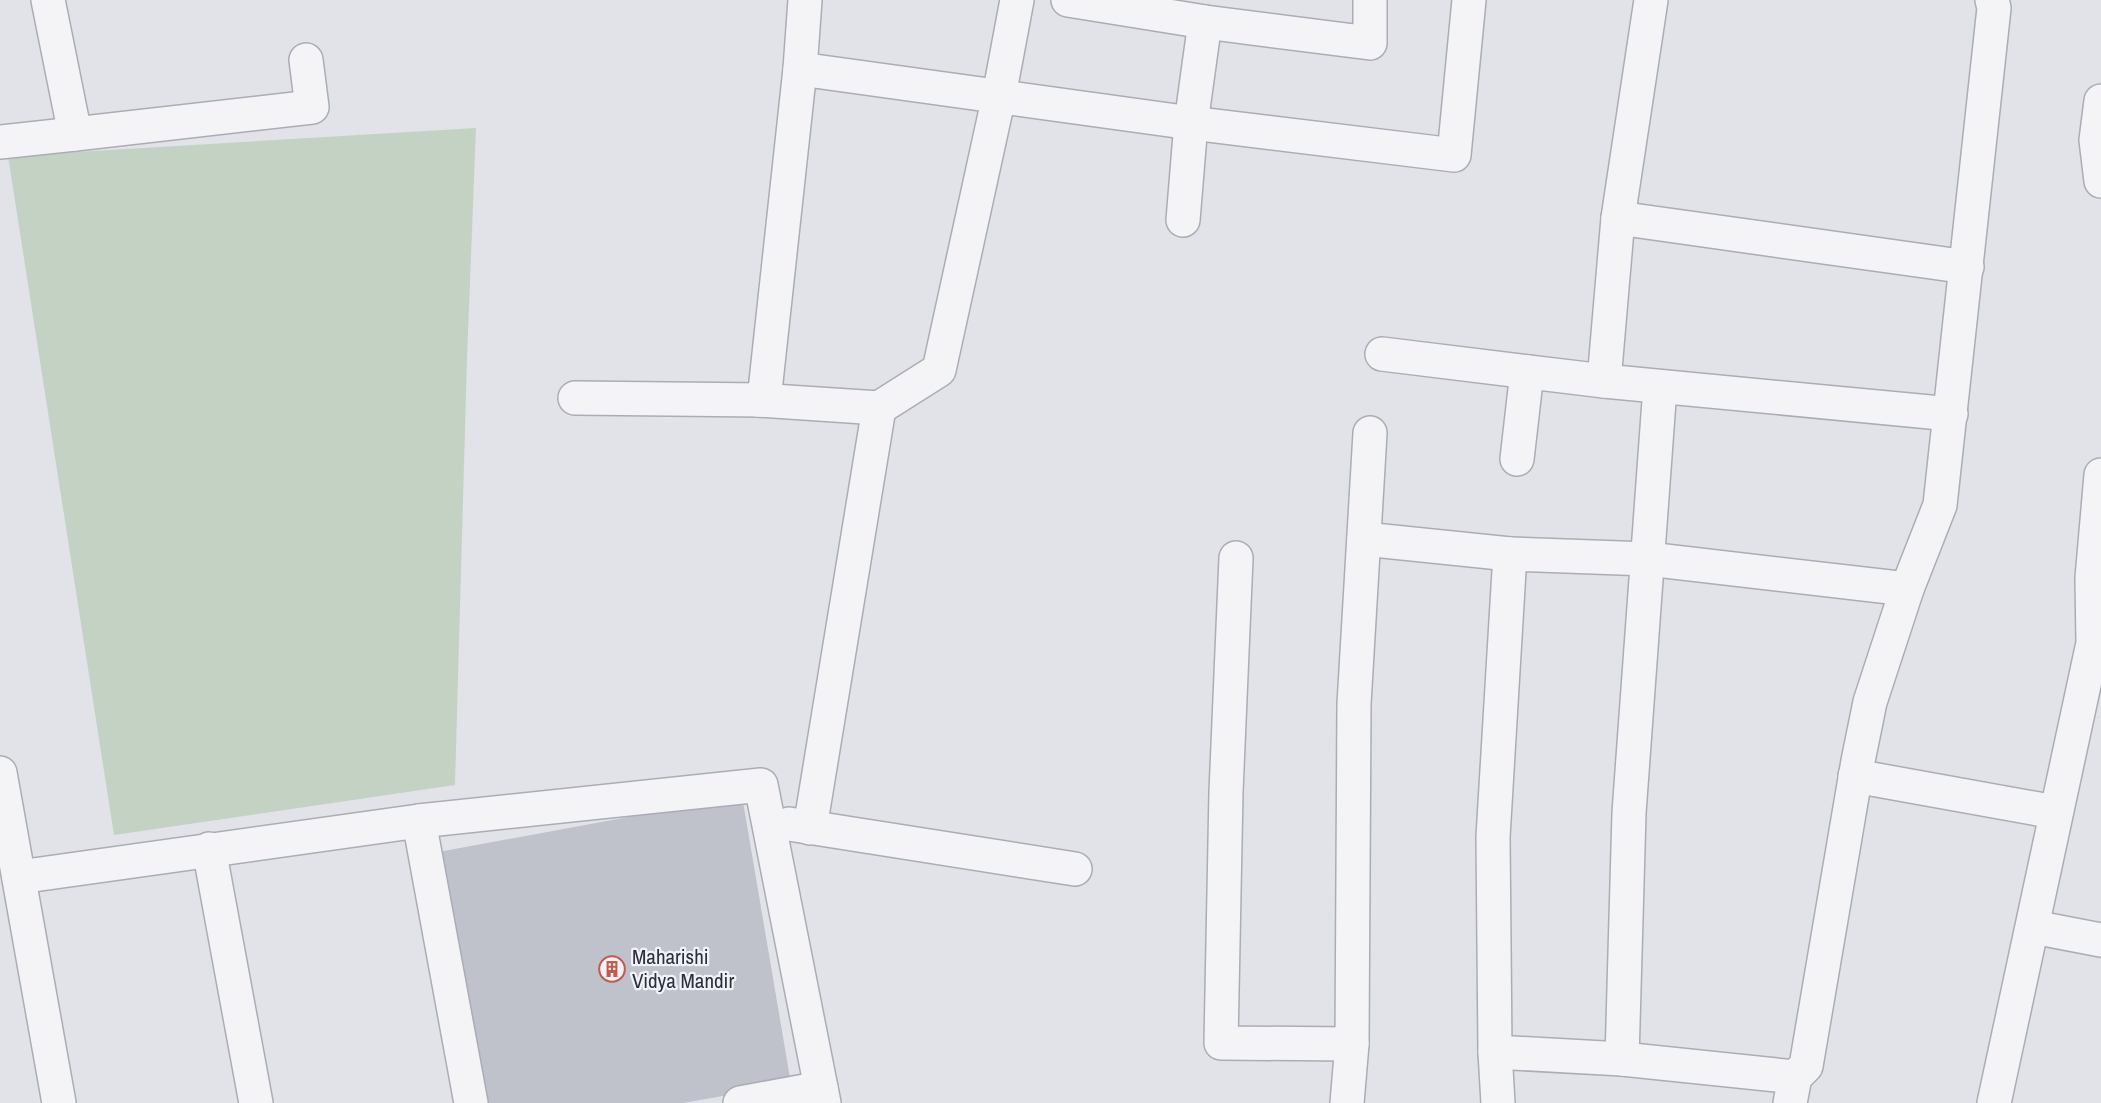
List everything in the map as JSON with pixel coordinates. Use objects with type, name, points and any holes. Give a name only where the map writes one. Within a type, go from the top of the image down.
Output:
[{"type":"street","points":[[48,0],[75,134]]},
{"type":"street","points":[[574,398],[764,400],[800,69],[805,0]]},
{"type":"street","points":[[758,400],[879,408],[939,370],[999,96],[1017,0]]},
{"type":"street","points":[[1068,0],[1205,22],[1370,43],[1370,0]]},
{"type":"street","points":[[800,69],[1191,123],[1454,155],[1469,0]]},
{"type":"street","points":[[1604,381],[1618,218],[1651,0]]},
{"type":"street","points":[[1495,1052],[1622,1059],[1793,1090],[1806,1066],[1855,776],[1870,702],[1907,589],[1940,505],[1994,8],[1992,0]]},
{"type":"street","points":[[1184,220],[1191,123],[1205,22]]},
{"type":"street","points":[[0,141],[312,107],[306,60]]},
{"type":"street","points":[[2101,101],[2096,140],[2101,181]]},
{"type":"street","points":[[1618,218],[1967,267]]},
{"type":"street","points":[[1382,354],[1660,387],[1951,414]]},
{"type":"street","points":[[1517,459],[1527,372]]},
{"type":"street","points":[[1622,1059],[1629,813],[1660,387]]},
{"type":"street","points":[[810,828],[879,408]]},
{"type":"street","points":[[1347,1103],[1352,1044],[1354,704],[1370,434]]},
{"type":"street","points":[[1995,1103],[2055,812],[2093,643],[2092,578],[2101,475]]},
{"type":"street","points":[[1364,539],[1510,554],[1648,559],[1907,589]]},
{"type":"street","points":[[1498,1103],[1495,1052],[1493,837],[1510,554]]},
{"type":"street","points":[[1236,558],[1226,792],[1221,1043],[1352,1044]]},
{"type":"street","points":[[0,773],[59,1103]]},
{"type":"street","points":[[1855,776],[2055,812]]},
{"type":"street","points":[[19,877],[419,820],[761,784],[823,1096],[740,1103]]},
{"type":"street","points":[[419,820],[471,1103]]},
{"type":"street","points":[[769,821],[1075,868]]},
{"type":"street","points":[[209,849],[256,1103]]},
{"type":"street","points":[[2033,927],[2101,940]]},
{"type":"green space","points":[[476,128],[455,785],[114,835],[8,156]]},
{"type":"building","name":"Maharishi Vidya Mandir","points":[[742,796],[791,1084],[683,1103],[476,1103],[433,853]]},
{"type":"place","name":"Maharishi Vidya Mandir","points":[[612,969]]}]
